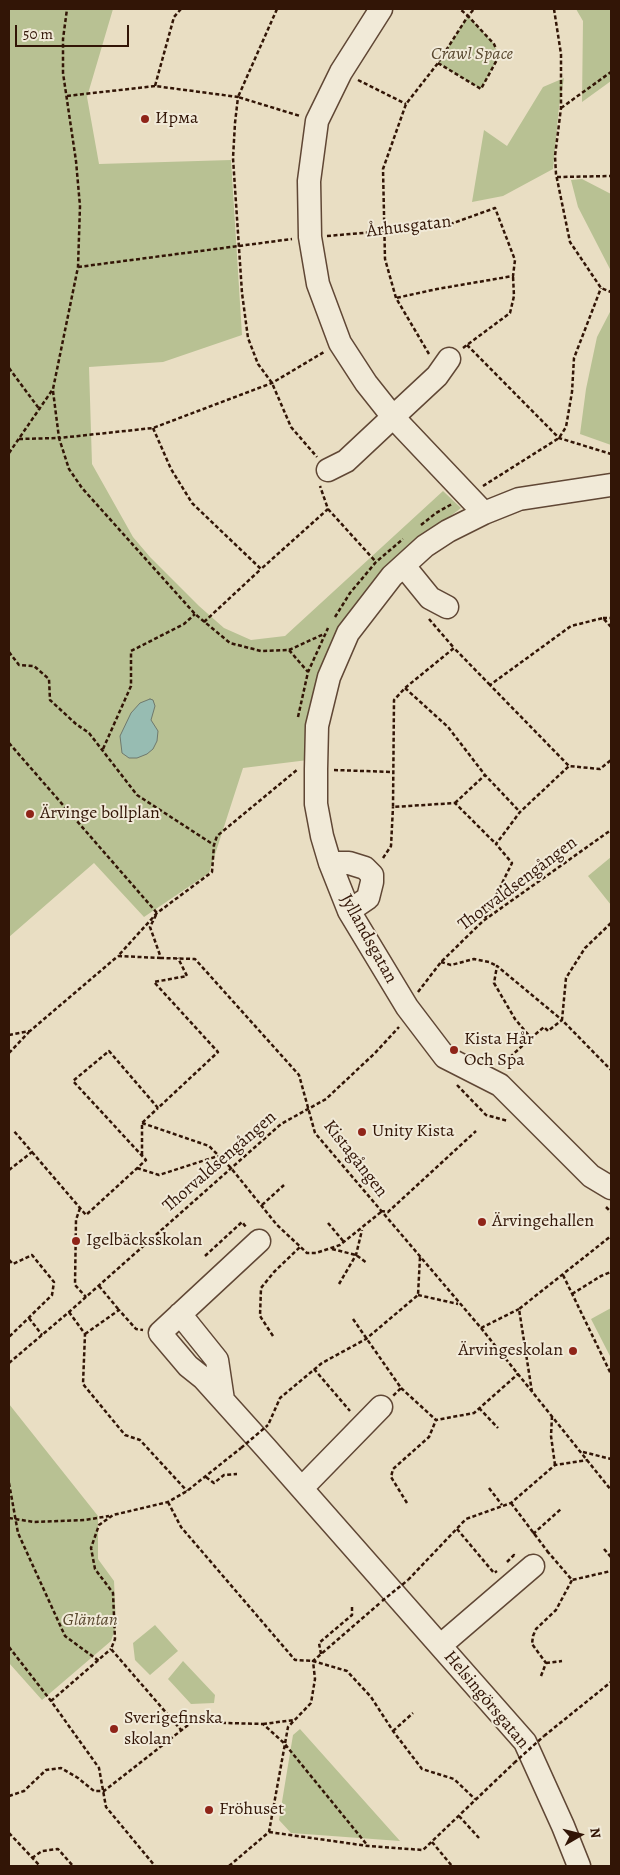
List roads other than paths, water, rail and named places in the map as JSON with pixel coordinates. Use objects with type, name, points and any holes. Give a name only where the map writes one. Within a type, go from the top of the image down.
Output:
[{"type":"street","points":[[381,9],[341,72],[316,121],[309,181],[310,237],[318,284],[340,342],[366,383],[393,417],[484,513]]},
{"type":"street","points":[[328,470],[346,461],[437,376],[449,359]]},
{"type":"street","name":"Jyllandsgatan","points":[[608,1197],[591,1176],[500,1085],[445,1057],[405,1015],[349,911],[330,863],[322,836],[316,804],[316,769],[317,726],[328,677],[348,633],[392,576],[425,546],[448,531],[484,513],[519,499],[611,485]]},
{"type":"street","points":[[404,566],[430,598],[447,607]]},
{"type":"street","points":[[330,863],[349,863],[365,868],[372,875],[368,898],[349,911]]},
{"type":"street","points":[[223,1400],[217,1360],[180,1314],[259,1241]]},
{"type":"street","name":"Helsingörsgatan","points":[[180,1314],[160,1333],[188,1366],[203,1378],[302,1488],[526,1742],[579,1866]]},
{"type":"street","points":[[302,1488],[381,1407]]},
{"type":"street","name":"Helsingörsgatan","points":[[440,1645],[533,1560]]},
{"type":"water","points":[[150,699],[153,700],[155,706],[151,720],[158,731],[157,741],[153,749],[147,754],[137,758],[129,758],[122,753],[120,736],[131,713],[140,703]]},
{"type":"place","name":"Ирма","points":[[145,119]]},
{"type":"place","name":"Ärvinge bollplan","points":[[30,814]]},
{"type":"place","name":"Kista Hår Och Spa","points":[[454,1050]]},
{"type":"place","name":"Unity Kista","points":[[362,1132]]},
{"type":"place","name":"Ärvingehallen","points":[[482,1222]]},
{"type":"place","name":"Igelbäcksskolan","points":[[76,1241]]},
{"type":"place","name":"Ärvingeskolan","points":[[573,1351]]},
{"type":"place","name":"Sverigefinska skolan","points":[[114,1729]]},
{"type":"place","name":"Fröhuset","points":[[209,1810]]},
{"type":"park label","name":"Crawl Space","points":[[472,55]]},
{"type":"park label","name":"Gläntan","points":[[90,1621]]}]
